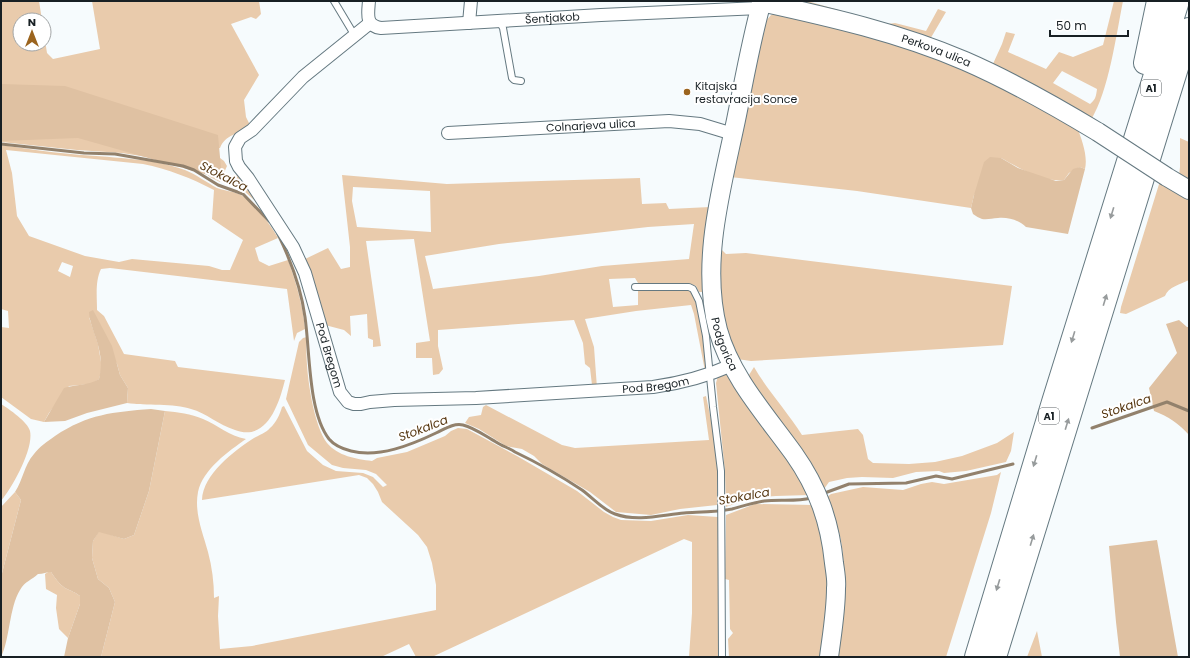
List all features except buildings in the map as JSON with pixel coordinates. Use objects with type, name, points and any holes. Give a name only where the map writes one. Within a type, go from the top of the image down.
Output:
[{"type":"highway","points":[[1123,175],[1121,155],[1142,76],[1158,1]]},
{"type":"highway","name":"A1","points":[[976,657],[1123,175],[1178,1]]},
{"type":"highway","name":"A1","points":[[995,657],[1189,30]]},
{"type":"highway","points":[[1153,145],[1171,120],[1189,70]]},
{"type":"main road","name":"Perkova ulica","points":[[755,4],[817,14],[870,28],[905,38],[964,60],[1020,86],[1098,132],[1189,190]]},
{"type":"main road","name":"Podgorica","points":[[755,4],[715,228],[711,257],[713,304],[718,330],[732,365],[751,396],[795,455],[823,506],[832,541],[837,586],[829,657]]},
{"type":"street","points":[[369,1],[368,16],[370,23]]},
{"type":"street","points":[[469,23],[471,1]]},
{"type":"street","name":"Šentjakob","points":[[370,23],[373,26],[381,28],[755,4]]},
{"type":"street","name":"Pod Bregom","points":[[370,23],[303,77],[252,130],[240,138],[235,147],[234,154],[238,167],[248,178],[270,211],[305,273],[340,392],[348,402],[361,404],[394,400],[476,398],[602,391],[672,384],[710,375]]},
{"type":"street","name":"Colnarjeva ulica","points":[[448,133],[674,121],[700,124],[733,134]]},
{"type":"street","points":[[710,375],[732,365]]},
{"type":"lane","points":[[334,1],[354,36]]},
{"type":"lane","points":[[500,21],[503,28],[512,78],[514,80],[521,81]]},
{"type":"lane","points":[[635,287],[689,287],[693,289],[699,301],[706,336],[721,471],[722,657]]},
{"type":"shaded area","points":[[1,1],[39,1],[41,12],[12,12],[12,52],[47,52],[53,59],[100,49],[92,1],[259,1],[261,14],[256,19],[251,17],[231,24],[259,75],[244,100],[246,117],[251,127],[229,137],[220,148],[208,149],[1,103]]},
{"type":"shaded area","points":[[790,1],[807,1],[888,24],[895,23],[926,31],[938,9],[946,12],[929,41]]},
{"type":"shaded area","points":[[1114,1],[1123,1],[1115,46],[1103,94],[1091,120],[992,66],[1006,32],[1015,34],[1008,52],[1046,69],[1059,52],[1073,57],[1103,45]],"holes":[[[1062,71],[1097,89],[1095,97],[1090,104],[1053,83]]]},
{"type":"shaded area","points":[[776,13],[835,25],[962,64],[1077,127],[1085,153],[1085,169],[1080,167],[1069,173],[1064,180],[1048,179],[1031,174],[1001,158],[974,195],[971,208],[857,191],[730,177],[765,22],[771,15]]},
{"type":"shaded area","points":[[1,84],[65,86],[218,135],[222,179],[78,138],[1,141]]},
{"type":"shaded area","points":[[1,109],[220,158],[227,166],[220,182],[210,177],[203,170],[172,161],[122,153],[1,142]]},
{"type":"shaded area","points":[[1180,138],[1189,142],[1189,183],[1179,176]]},
{"type":"shaded area","points":[[1,145],[53,152],[143,160],[171,166],[185,170],[217,188],[241,195],[246,198],[262,215],[278,238],[255,248],[259,261],[269,266],[288,260],[299,294],[305,329],[297,333],[294,341],[287,289],[110,268],[101,269],[97,284],[97,310],[104,316],[124,354],[175,361],[178,367],[285,380],[279,400],[275,410],[263,426],[255,431],[246,432],[229,428],[202,413],[184,407],[127,403],[128,388],[120,375],[117,364],[89,317],[98,344],[102,368],[99,379],[92,384],[69,386],[44,422],[31,419],[1,397],[1,327],[9,328],[8,311],[1,309]],"holes":[[[6,150],[143,164],[179,174],[214,190],[212,219],[243,240],[230,270],[222,270],[209,266],[132,259],[119,262],[85,256],[29,236],[17,216],[12,173]],[[62,262],[73,266],[70,277],[58,271]]]},
{"type":"shaded area","points":[[990,157],[1001,158],[1018,168],[1056,181],[1064,180],[1073,169],[1080,167],[1085,169],[1068,234],[1026,227],[1020,222],[1009,219],[982,219],[973,214],[971,208],[974,195],[984,162]]},
{"type":"shaded area","points":[[241,173],[265,210],[243,190],[228,182],[230,178]]},
{"type":"shaded area","points":[[342,175],[447,184],[640,178],[642,204],[666,203],[669,209],[710,207],[705,292],[699,292],[696,286],[691,284],[638,283],[635,278],[609,279],[613,307],[638,305],[638,290],[688,289],[693,293],[696,299],[702,318],[706,370],[705,371],[691,305],[636,311],[585,319],[594,347],[597,388],[451,393],[592,385],[590,368],[585,364],[583,343],[574,320],[438,330],[438,346],[443,369],[439,374],[433,375],[432,358],[416,358],[416,343],[430,341],[414,239],[366,241],[381,346],[373,347],[373,340],[368,338],[367,314],[350,316],[351,336],[344,330],[325,325],[303,260],[328,248],[341,269],[350,267],[350,247]],"holes":[[[353,187],[430,191],[431,232],[357,227],[352,201]],[[694,224],[689,259],[602,266],[539,276],[433,289],[425,256],[499,244],[648,227]]]},
{"type":"shaded area","points":[[1160,181],[1189,197],[1189,280],[1169,290],[1165,296],[1126,314],[1120,313],[1121,307]]},
{"type":"shaded area","points":[[719,247],[726,254],[746,253],[1012,286],[1003,345],[751,361],[737,359],[728,335],[719,297]]},
{"type":"shaded area","points":[[93,310],[112,346],[120,375],[128,388],[127,403],[87,413],[65,421],[44,422],[64,388],[91,383],[99,379],[101,367],[100,356],[89,315],[89,312]]},
{"type":"shaded area","points":[[1179,320],[1189,327],[1189,435],[1173,421],[1154,411],[1149,388],[1177,353],[1166,324]]},
{"type":"shaded area","points":[[307,337],[306,348],[308,376],[317,422],[327,443],[342,454],[372,461],[377,458],[407,452],[445,436],[458,428],[467,429],[577,491],[604,512],[621,520],[651,521],[688,515],[718,517],[718,657],[689,657],[692,613],[692,542],[684,539],[432,657],[416,657],[409,644],[381,657],[101,657],[115,602],[109,588],[98,579],[92,558],[93,541],[99,531],[124,539],[134,535],[149,491],[165,411],[198,417],[229,433],[246,439],[211,468],[201,484],[197,500],[198,515],[211,563],[214,598],[219,596],[218,616],[220,649],[252,646],[436,610],[436,585],[427,547],[418,535],[382,502],[373,484],[367,478],[359,475],[202,500],[204,490],[214,472],[229,456],[268,430],[276,421],[282,407],[284,406],[307,451],[323,465],[336,471],[363,473],[373,477],[383,487],[387,485],[376,474],[366,470],[343,468],[332,465],[308,445],[286,399],[299,342],[303,338]]},
{"type":"shaded area","points":[[754,367],[802,435],[858,429],[863,435],[868,459],[873,463],[909,464],[935,462],[962,456],[997,443],[1014,432],[1011,451],[1006,462],[966,471],[944,473],[939,471],[916,472],[893,478],[847,478],[829,482],[824,489],[750,382],[749,375]]},
{"type":"shaded area","points":[[728,373],[810,495],[751,498],[726,507],[725,472],[716,383],[718,376]]},
{"type":"shaded area","points":[[706,396],[715,439],[717,505],[680,509],[651,515],[616,512],[590,492],[542,464],[534,456],[522,449],[506,446],[479,429],[465,423],[469,417],[481,415],[483,407],[486,405],[562,445],[575,448],[709,440],[703,397]]},
{"type":"shaded area","points":[[1,404],[18,416],[29,427],[30,439],[29,448],[21,468],[11,487],[1,501]]},
{"type":"shaded area","points":[[151,409],[165,411],[149,491],[134,535],[124,539],[99,532],[93,541],[92,558],[98,579],[109,588],[115,602],[101,657],[64,657],[68,638],[80,604],[80,596],[65,588],[57,581],[51,572],[38,574],[20,590],[16,597],[4,650],[1,657],[1,577],[21,500],[15,492],[31,458],[38,449],[55,436],[79,423],[101,415]]},
{"type":"shaded area","points":[[1001,472],[991,513],[946,657],[837,657],[844,569],[839,534],[827,497],[831,494],[863,487],[903,490],[921,484],[932,482],[944,484],[997,475]]},
{"type":"shaded area","points":[[15,492],[21,500],[1,577],[1,507]]},
{"type":"shaded area","points":[[755,504],[814,505],[825,540],[829,592],[821,657],[729,657],[728,639],[733,633],[730,629],[729,580],[725,579],[726,515]]},
{"type":"shaded area","points":[[1157,540],[1178,657],[1120,657],[1109,546]]},
{"type":"shaded area","points":[[51,572],[57,581],[65,588],[80,596],[80,604],[68,638],[59,629],[56,608],[57,595],[46,589],[45,574]]},
{"type":"shaded area","points":[[1037,631],[1042,657],[1027,657]]},
{"type":"waterway","name":"Stokalca","points":[[1,144],[84,153],[115,154],[183,166],[194,170],[218,185],[243,194],[269,221]]},
{"type":"waterway","name":"Stokalca","points":[[278,234],[291,264],[301,295],[305,317],[313,397],[317,413],[322,427],[329,439],[333,443],[345,449],[362,453],[384,452],[406,446],[446,428],[463,425],[476,430],[558,475],[582,490],[602,507],[611,512],[632,518],[720,511],[764,501],[799,500],[811,498]]},
{"type":"waterway","name":"Stokalca","points":[[1092,428],[1167,402],[1189,411]]},
{"type":"waterway","name":"Stokalca","points":[[822,494],[849,484],[906,483],[936,476],[952,479],[1013,464]]},
{"type":"place","name":"Kitajska restavracija Sonce","points":[[687,92]]}]
